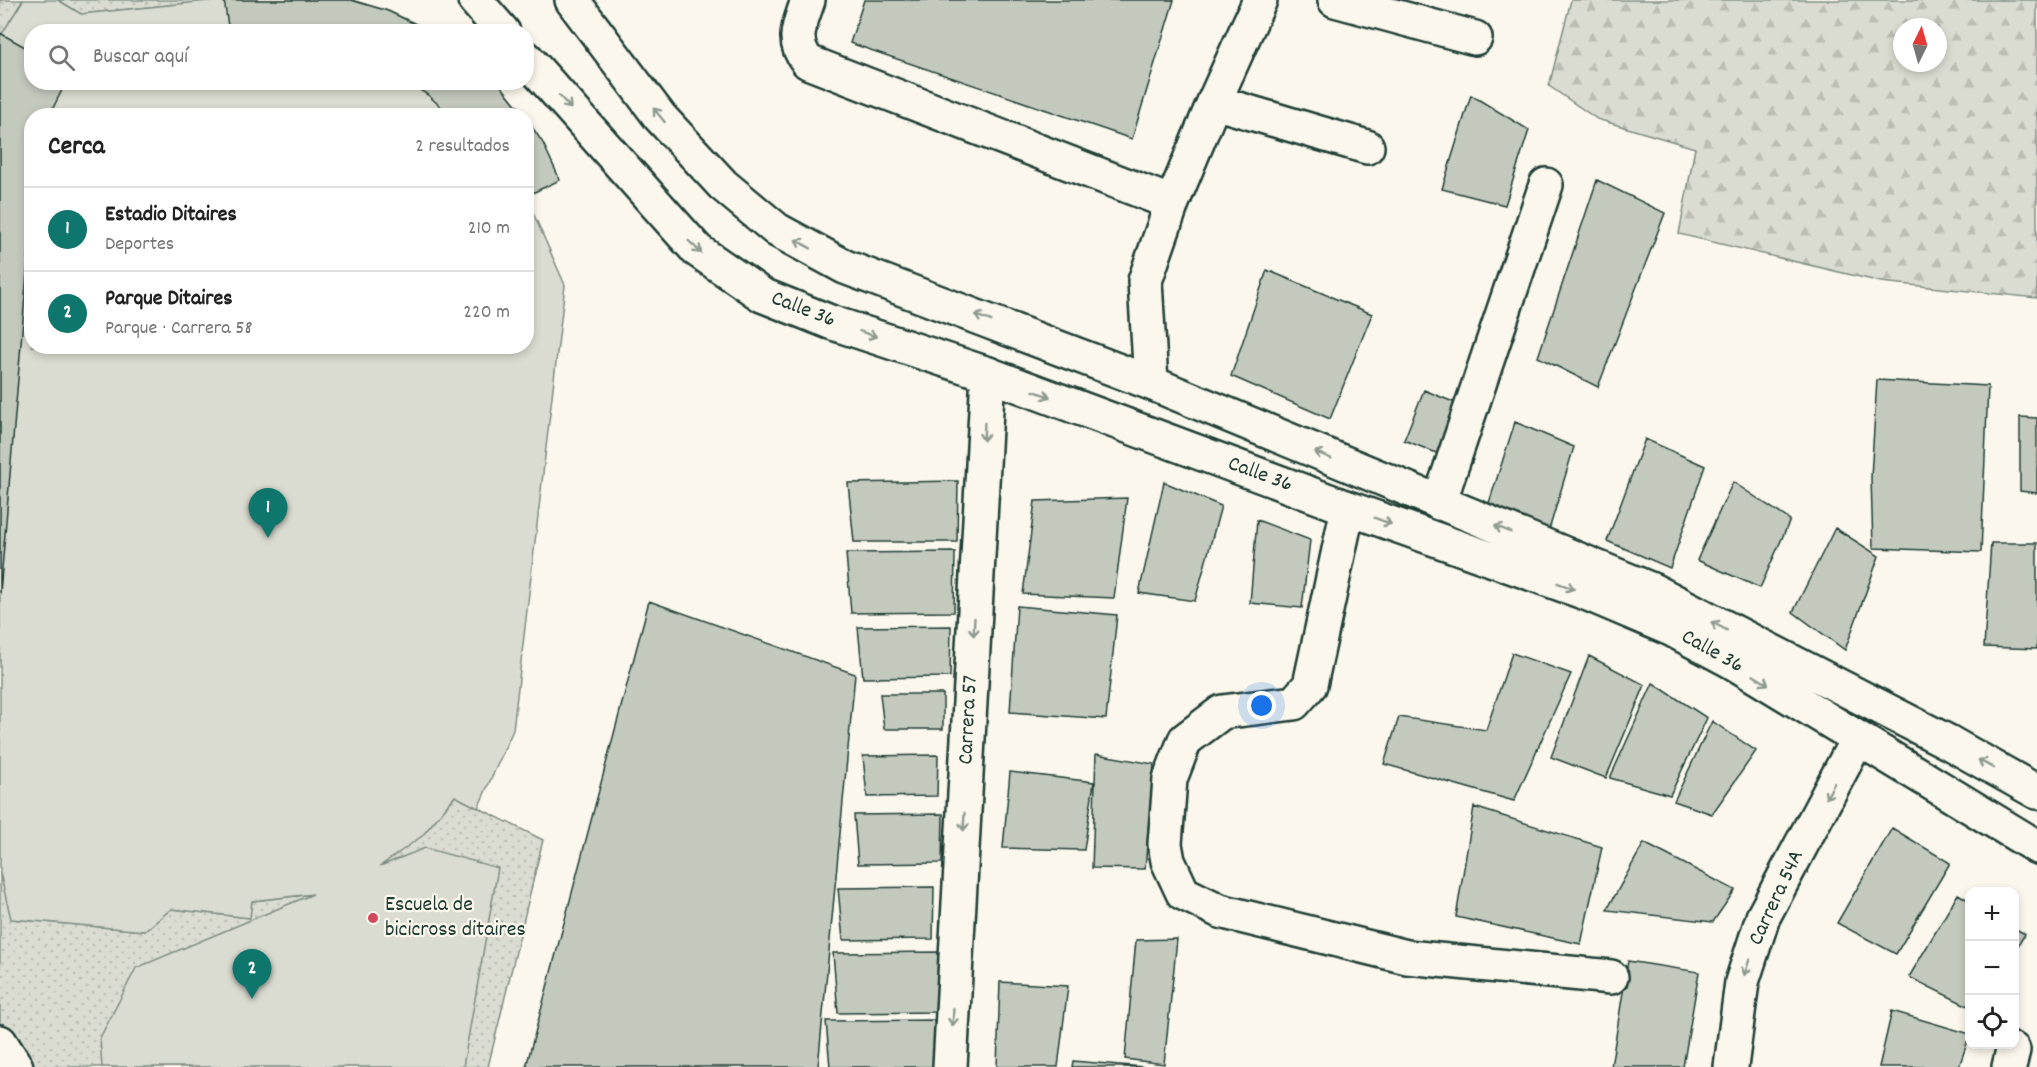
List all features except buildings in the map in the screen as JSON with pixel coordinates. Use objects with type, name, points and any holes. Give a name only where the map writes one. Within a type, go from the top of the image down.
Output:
[{"type":"main road","points":[[475,0],[496,24]]},
{"type":"main road","name":"Calle 36","points":[[572,0],[660,117],[723,185],[777,230],[845,267],[1150,382],[1652,590],[1948,742],[2037,792]]},
{"type":"main road","points":[[808,0],[797,34],[800,52],[808,62],[1172,203]]},
{"type":"main road","points":[[1150,382],[1145,281],[1172,203],[1260,0]]},
{"type":"main road","points":[[1335,0],[1475,38]]},
{"type":"main road","name":"Calle 36","points":[[534,67],[697,250],[762,295],[830,322],[988,374],[1348,508],[1586,593],[1671,629],[1731,662],[2037,848]]},
{"type":"main road","points":[[1214,102],[1367,147]]},
{"type":"main road","points":[[1439,503],[1546,185]]},
{"type":"main road","name":"Carrera 57","points":[[950,1067],[988,374]]},
{"type":"main road","points":[[1348,508],[1310,685],[1293,704],[1222,712],[1185,740],[1170,779],[1166,844],[1168,861],[1183,893],[1220,911],[1407,957],[1611,977]]},
{"type":"main road","name":"Carrera 54A","points":[[1731,1067],[1742,982],[1763,918],[1857,740]]},
{"type":"green space","points":[[0,0],[23,0],[2,35],[0,33]]},
{"type":"green space","points":[[23,0],[58,0],[81,14],[218,0],[351,0],[388,11],[417,24],[24,24],[24,90],[504,90],[519,108],[24,108],[24,354],[534,354],[534,215],[565,285],[513,730],[478,808],[455,796],[422,836],[380,866],[425,848],[498,868],[463,1067],[102,1067],[100,1038],[136,968],[313,894],[252,901],[250,918],[171,909],[145,931],[11,919],[0,873],[0,33],[2,34]]},
{"type":"green space","points":[[58,0],[218,0],[81,14]]},
{"type":"green space","points":[[1571,0],[2037,0],[2037,298],[1881,282],[1679,234],[1695,148],[1597,119],[1549,86]]},
{"type":"green space","name":"Escuela de bicicross ditaires","points":[[455,796],[543,840],[488,1067],[0,1067],[0,873],[12,919],[145,931],[171,909],[249,918],[252,901],[314,894],[422,836]]},
{"type":"place","name":"Estadio Ditaires","points":[[268,538]]},
{"type":"place","name":"Escuela de bicicross ditaires","points":[[373,918]]},
{"type":"place","name":"Parque Ditaires","points":[[252,999]]}]
